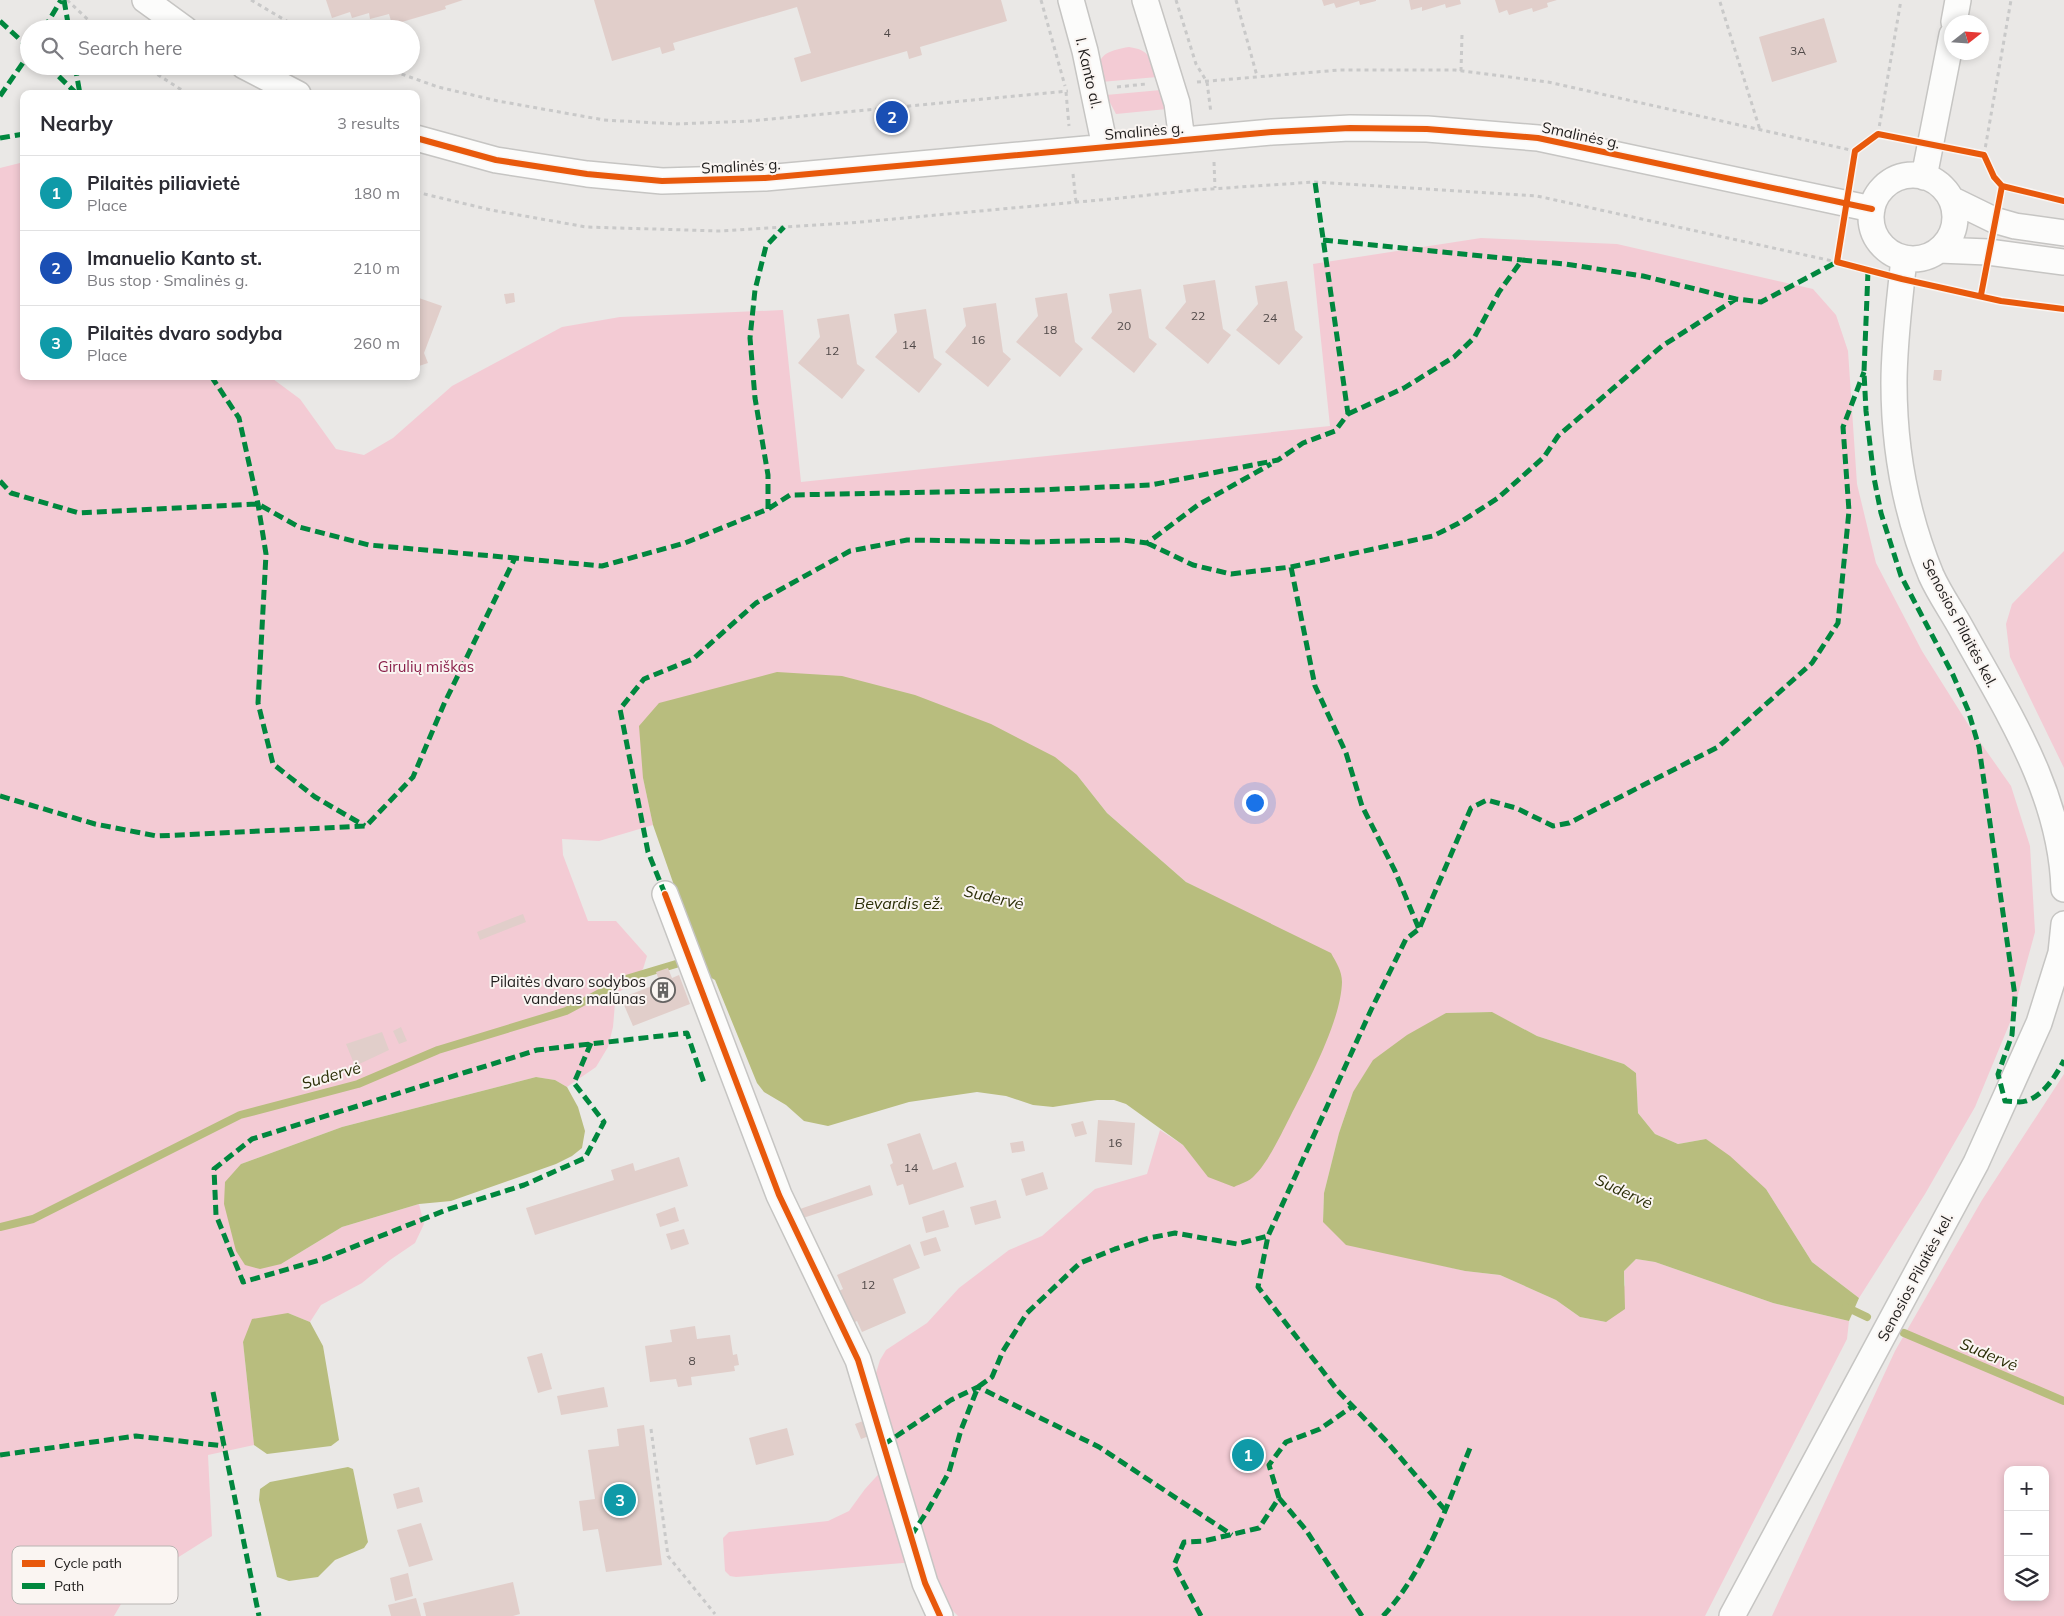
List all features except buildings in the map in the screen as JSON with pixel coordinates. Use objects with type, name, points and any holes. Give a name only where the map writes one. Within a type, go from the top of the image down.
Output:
[{"type":"street","points":[[146,0],[173,20]]},
{"type":"street","name":"I. Kanto al.","points":[[1071,0],[1085,51],[1105,147]]},
{"type":"street","points":[[1145,0],[1177,103],[1182,140]]},
{"type":"street","points":[[1955,15],[1958,0]]},
{"type":"street","points":[[1924,176],[1947,60]]},
{"type":"street","points":[[261,75],[290,90]]},
{"type":"street","name":"Smalinės g.","points":[[420,139],[496,160],[587,174],[662,181],[765,178],[1272,132],[1350,128],[1427,129],[1538,138],[1872,209]]},
{"type":"street","points":[[1924,176],[1935,181],[1951,199],[1955,221],[1952,232],[1947,242],[1939,250],[1928,256],[1916,259],[1892,254],[1882,245],[1875,234],[1872,222],[1872,209],[1877,196],[1885,186],[1897,178],[1924,176]]},
{"type":"street","points":[[1951,199],[1994,220],[2064,233]]},
{"type":"street","points":[[1939,250],[1988,252],[2064,262]]},
{"type":"street","name":"Senosios Pilaitės kel.","points":[[1904,258],[1894,383],[1896,433],[1902,485],[1914,531],[1932,577],[2023,740],[2039,776],[2058,841],[2064,889]]},
{"type":"street","points":[[665,894],[779,1195],[858,1360],[925,1583],[940,1616]]},
{"type":"street","name":"Senosios Pilaitės kel.","points":[[1732,1616],[1976,1162],[2039,1023],[2061,953],[2064,924]]},
{"type":"path","points":[[67,0],[88,20]]},
{"type":"path","points":[[251,0],[285,20]]},
{"type":"path","points":[[1040,0],[1066,91],[1076,202]]},
{"type":"path","points":[[1236,0],[1257,76]]},
{"type":"path","points":[[1878,134],[1901,0]]},
{"type":"path","points":[[1984,155],[2012,0]]},
{"type":"path","points":[[1720,2],[1760,130]]},
{"type":"path","points":[[1461,71],[1462,35]]},
{"type":"path","points":[[158,75],[182,90]]},
{"type":"path","points":[[420,193],[491,210],[586,227],[719,231],[859,222],[1194,190],[1315,182],[1537,196],[1837,262]]},
{"type":"path","points":[[651,1428],[668,1556],[715,1614]]},
{"type":"green space","points":[[1129,47],[1142,50],[1149,56],[1157,77],[1101,82],[1099,66],[1103,56],[1114,50]]},
{"type":"green space","points":[[1161,90],[1167,109],[1116,114],[1106,95]]},
{"type":"green space","name":"Girulių miškas","points":[[20,163],[20,380],[274,380],[300,399],[336,449],[364,455],[393,438],[452,386],[562,327],[620,317],[783,310],[801,482],[1330,426],[1313,264],[1481,238],[1617,244],[1813,289],[1836,315],[1848,351],[1857,484],[1876,563],[1922,651],[1973,732],[2011,786],[2030,846],[2035,932],[2011,1020],[1975,1107],[1925,1194],[1859,1298],[1812,1262],[1766,1189],[1706,1139],[1678,1144],[1655,1134],[1638,1113],[1636,1073],[1624,1064],[1537,1036],[1491,1012],[1446,1013],[1353,1092],[1339,1133],[1324,1193],[1323,1222],[1423,1261],[1465,1271],[1500,1275],[1556,1300],[1580,1317],[1606,1322],[1625,1285],[1624,1271],[1636,1259],[1655,1262],[1773,1303],[1849,1321],[1847,1339],[1705,1616],[958,1616],[948,1606],[927,1561],[736,1577],[730,1576],[725,1571],[723,1538],[729,1532],[828,1521],[849,1511],[865,1489],[895,1456],[876,1389],[876,1373],[880,1360],[886,1350],[927,1323],[959,1288],[1009,1250],[1042,1236],[1095,1189],[1147,1174],[1160,1130],[1183,1145],[1209,1177],[1276,1143],[1318,1060],[1335,1016],[1258,919],[1186,882],[1107,813],[1077,775],[643,778],[653,825],[599,841],[562,839],[563,855],[588,921],[616,921],[647,956],[643,969],[634,981],[618,993],[608,1047],[596,1067],[567,1087],[555,1080],[536,1077],[342,1127],[241,1164],[281,1264],[342,1227],[419,1204],[424,1224],[415,1243],[362,1283],[321,1305],[310,1322],[288,1313],[243,1342],[254,1445],[208,1455],[212,1536],[178,1557],[178,1546],[12,1546],[12,1604],[121,1604],[114,1616],[0,1616],[0,168]]},
{"type":"green space","points":[[2064,551],[2064,768],[2010,657],[2006,624],[2012,604]]},
{"type":"green space","points":[[2064,1074],[2064,1616],[1772,1616],[1895,1351],[1982,1200]]},
{"type":"water","name":"Bevardis ež.","points":[[777,672],[842,676],[915,695],[991,724],[1055,757],[1077,775],[1107,813],[1186,882],[1331,953],[1340,970],[1342,982],[1336,1015],[1330,1033],[1278,1140],[1264,1164],[1252,1178],[1234,1187],[1208,1177],[1183,1145],[1126,1104],[1114,1100],[1097,1100],[1053,1107],[1033,1105],[1006,1096],[977,1092],[909,1102],[828,1126],[804,1121],[786,1105],[764,1092],[757,1083],[715,980],[708,976],[699,957],[653,825],[643,778],[639,726],[659,703]]},
{"type":"water","points":[[1492,1012],[1537,1036],[1624,1064],[1636,1073],[1638,1113],[1655,1134],[1678,1144],[1706,1139],[1730,1156],[1766,1189],[1812,1262],[1859,1298],[1849,1321],[1773,1303],[1655,1262],[1636,1259],[1624,1271],[1625,1309],[1606,1322],[1580,1317],[1556,1300],[1500,1275],[1465,1271],[1346,1245],[1323,1222],[1324,1193],[1339,1133],[1353,1092],[1373,1060],[1407,1035],[1446,1013]]},
{"type":"water","points":[[536,1077],[555,1080],[567,1087],[578,1107],[585,1131],[582,1148],[572,1156],[556,1164],[451,1201],[419,1204],[342,1227],[281,1264],[260,1269],[245,1265],[236,1251],[224,1204],[225,1182],[241,1164],[342,1127]]},
{"type":"water","points":[[288,1313],[310,1322],[323,1346],[339,1440],[331,1446],[267,1454],[254,1445],[243,1342],[252,1319]]},
{"type":"water","points":[[348,1467],[353,1469],[368,1542],[364,1548],[335,1560],[318,1577],[289,1581],[277,1577],[259,1500],[260,1489],[270,1482]]},
{"type":"waterway","name":"Sudervė","points":[[0,1227],[33,1219],[240,1115],[358,1084],[438,1050],[566,1011],[626,979],[676,964]]},
{"type":"waterway","name":"Sudervė","points":[[1846,1307],[1867,1317]]},
{"type":"waterway","name":"Sudervė","points":[[1904,1333],[2064,1401]]},
{"type":"marked path","points":[[49,20],[61,0]]},
{"type":"marked path","points":[[64,0],[67,20]]},
{"type":"marked path","points":[[0,21],[20,40]]},
{"type":"marked path","points":[[0,96],[20,67]]},
{"type":"marked path","points":[[57,75],[73,90]]},
{"type":"marked path","points":[[77,75],[79,90]]},
{"type":"marked path","points":[[0,138],[20,135]]},
{"type":"marked path","points":[[0,796],[95,824],[157,836],[366,826],[413,777],[444,704],[515,558],[602,566],[685,543],[768,509],[790,495],[1039,490],[1151,485],[1278,460],[1303,443],[1335,431],[1348,414],[1315,182]]},
{"type":"marked path","points":[[768,509],[768,475],[755,398],[750,338],[755,290],[766,246],[784,227]]},
{"type":"marked path","points":[[1323,240],[1522,260]]},
{"type":"marked path","points":[[1348,414],[1404,388],[1454,357],[1474,338],[1499,292],[1522,260],[1565,264],[1643,276],[1736,299],[1761,302],[1837,262],[1841,263]]},
{"type":"marked path","points":[[1868,271],[1864,372],[1866,411],[1874,478],[1881,513],[1901,576],[1953,675],[1968,710],[1979,747],[2015,996],[2012,1035],[1998,1074],[2005,1101],[2024,1102],[2038,1095],[2053,1079],[2064,1060]]},
{"type":"marked path","points":[[1147,543],[1193,565],[1231,574],[1291,567],[1433,536],[1459,523],[1498,498],[1544,457],[1558,436],[1662,346],[1736,299]]},
{"type":"marked path","points":[[1445,1510],[1388,1443],[1338,1391],[1258,1287],[1268,1236],[1371,1010],[1406,939],[1419,929],[1471,808],[1487,800],[1516,808],[1553,826],[1569,823],[1718,747],[1812,663],[1838,623],[1849,511],[1843,427],[1864,372]]},
{"type":"marked path","points":[[214,380],[239,418],[258,504],[266,554],[258,703],[273,764],[315,797],[365,826]]},
{"type":"marked path","points":[[665,894],[648,852],[620,709],[644,679],[693,659],[756,603],[850,551],[907,540],[1031,542],[1123,540],[1147,543],[1198,505],[1271,464]]},
{"type":"marked path","points":[[0,481],[11,493],[79,513],[258,504],[299,527],[369,545],[515,558]]},
{"type":"marked path","points":[[1291,567],[1315,686],[1346,753],[1362,806],[1395,871],[1419,929]]},
{"type":"marked path","points":[[591,1043],[574,1083],[604,1122],[585,1158],[524,1185],[446,1210],[323,1259],[243,1282],[216,1215],[214,1169],[252,1139],[537,1050],[687,1033],[704,1083]]},
{"type":"marked path","points":[[911,1536],[949,1472],[961,1430],[978,1387],[992,1377],[1003,1351],[1027,1313],[1080,1263],[1149,1238],[1175,1233],[1237,1244],[1268,1236]]},
{"type":"marked path","points":[[883,1445],[951,1400],[978,1387],[1099,1447],[1232,1535]]},
{"type":"marked path","points":[[213,1392],[259,1616]]},
{"type":"marked path","points":[[1201,1616],[1174,1565],[1184,1542],[1204,1541],[1259,1528],[1279,1498],[1269,1465],[1286,1442],[1320,1429],[1353,1406]]},
{"type":"marked path","points":[[0,1455],[136,1436],[224,1446]]},
{"type":"marked path","points":[[1383,1616],[1412,1578],[1423,1558],[1444,1514],[1470,1448]]},
{"type":"marked path","points":[[1279,1498],[1306,1530],[1362,1616]]},
{"type":"cycle path","points":[[420,139],[496,160],[587,174],[662,181],[765,178],[1272,132],[1350,128],[1427,129],[1538,138],[1872,209]]},
{"type":"cycle path","points":[[2064,201],[2002,186],[1994,177],[1984,155],[1878,134],[1855,151],[1837,262],[1902,279],[2001,301],[2064,309]]},
{"type":"cycle path","points":[[1981,295],[2002,186]]},
{"type":"cycle path","points":[[665,894],[779,1195],[858,1360],[925,1583],[940,1616]]},
{"type":"place","name":"Imanuelio Kanto st.","points":[[892,117]]},
{"type":"place","name":"Pilaitės dvaro sodybos vandens malūnas","points":[[663,990]]},
{"type":"place","name":"Pilaitės piliavietė","points":[[1248,1455]]},
{"type":"place","name":"Pilaitės dvaro sodyba","points":[[620,1500]]}]
